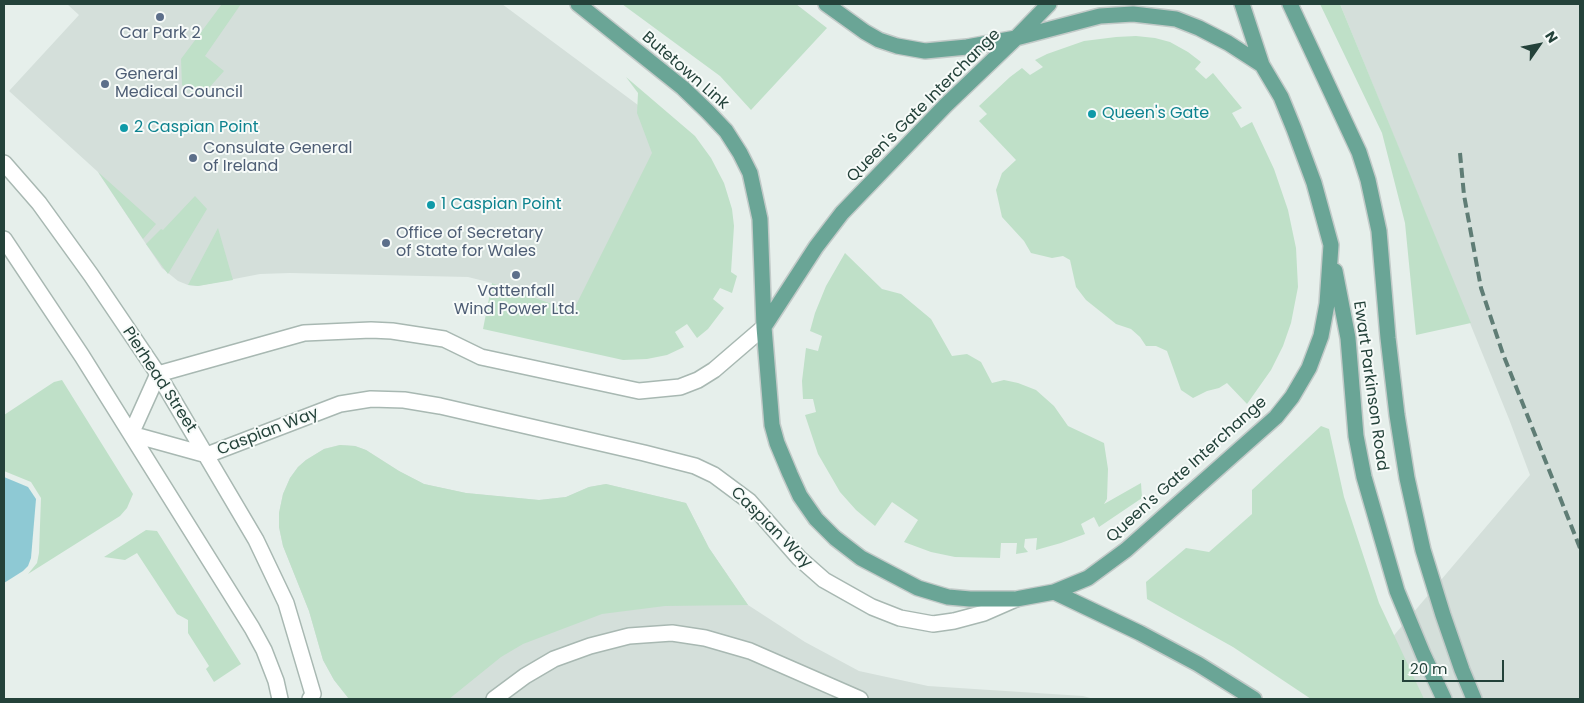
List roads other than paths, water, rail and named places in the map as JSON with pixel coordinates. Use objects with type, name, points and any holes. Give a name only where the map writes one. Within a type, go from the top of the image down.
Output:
[{"type":"main road","name":"Butetown Link","points":[[578,4],[683,88],[726,131],[740,153],[750,173],[760,220],[764,327]]},
{"type":"main road","points":[[826,4],[865,32],[897,46],[925,51],[967,47],[1016,38],[1049,4]]},
{"type":"main road","points":[[1242,4],[1262,65]]},
{"type":"main road","points":[[1290,4],[1359,152],[1368,180],[1379,231],[1388,338],[1407,478],[1423,550],[1443,615],[1474,699]]},
{"type":"main road","name":"Queen's Gate Interchange","points":[[1133,14],[1176,19],[1228,43],[1262,65],[1280,97],[1294,129],[1314,183],[1331,244],[1328,304],[1321,336],[1309,368],[1292,397],[1270,423],[1126,550],[1088,578],[1054,592],[1016,599],[948,597],[918,588],[861,558],[835,538],[816,518],[800,496],[777,443],[772,424],[764,327],[816,247],[842,213],[946,105],[1016,38],[1100,16],[1133,14]]},
{"type":"main road","name":"Ewart Parkinson Road","points":[[1331,244],[1348,338],[1356,436],[1364,477],[1397,591],[1444,699]]},
{"type":"main road","points":[[1054,592],[1140,633],[1198,664],[1254,699]]},
{"type":"street","name":"Pierhead Street","points":[[4,163],[39,202],[158,374],[256,540],[286,603],[313,694],[310,699]]},
{"type":"street","points":[[4,239],[131,434],[264,650],[276,681],[280,699]]},
{"type":"street","points":[[131,434],[158,374],[304,334],[371,330],[392,331],[444,339],[481,357],[639,392],[680,387],[698,380],[714,370],[764,327]]},
{"type":"street","name":"Caspian Way","points":[[131,434],[207,455],[340,404],[371,399],[404,400],[440,406],[644,452],[695,466],[714,475],[749,501],[799,558],[824,580],[872,607],[900,618],[933,624],[954,622],[984,613],[1016,599]]},
{"type":"street","points":[[494,699],[525,676],[554,659],[590,646],[629,636],[672,633],[705,638],[750,651],[860,699]]},
{"type":"water","points":[[4,477],[28,487],[36,499],[31,558],[28,566],[4,583]]},
{"type":"railway","points":[[1460,153],[1464,195],[1481,288],[1503,354],[1580,548]]},
{"type":"place","name":"Car Park 2","points":[[160,17]]},
{"type":"place","name":"General Medical Council","points":[[105,84]]},
{"type":"place","name":"Queen's Gate","points":[[1092,114]]},
{"type":"place","name":"2 Caspian Point","points":[[124,128]]},
{"type":"place","name":"Consulate General of Ireland","points":[[193,158]]},
{"type":"place","name":"1 Caspian Point","points":[[431,205]]},
{"type":"place","name":"Office of Secretary of State for Wales","points":[[386,243]]},
{"type":"place","name":"Vattenfall Wind Power Ltd.","points":[[516,275]]}]
